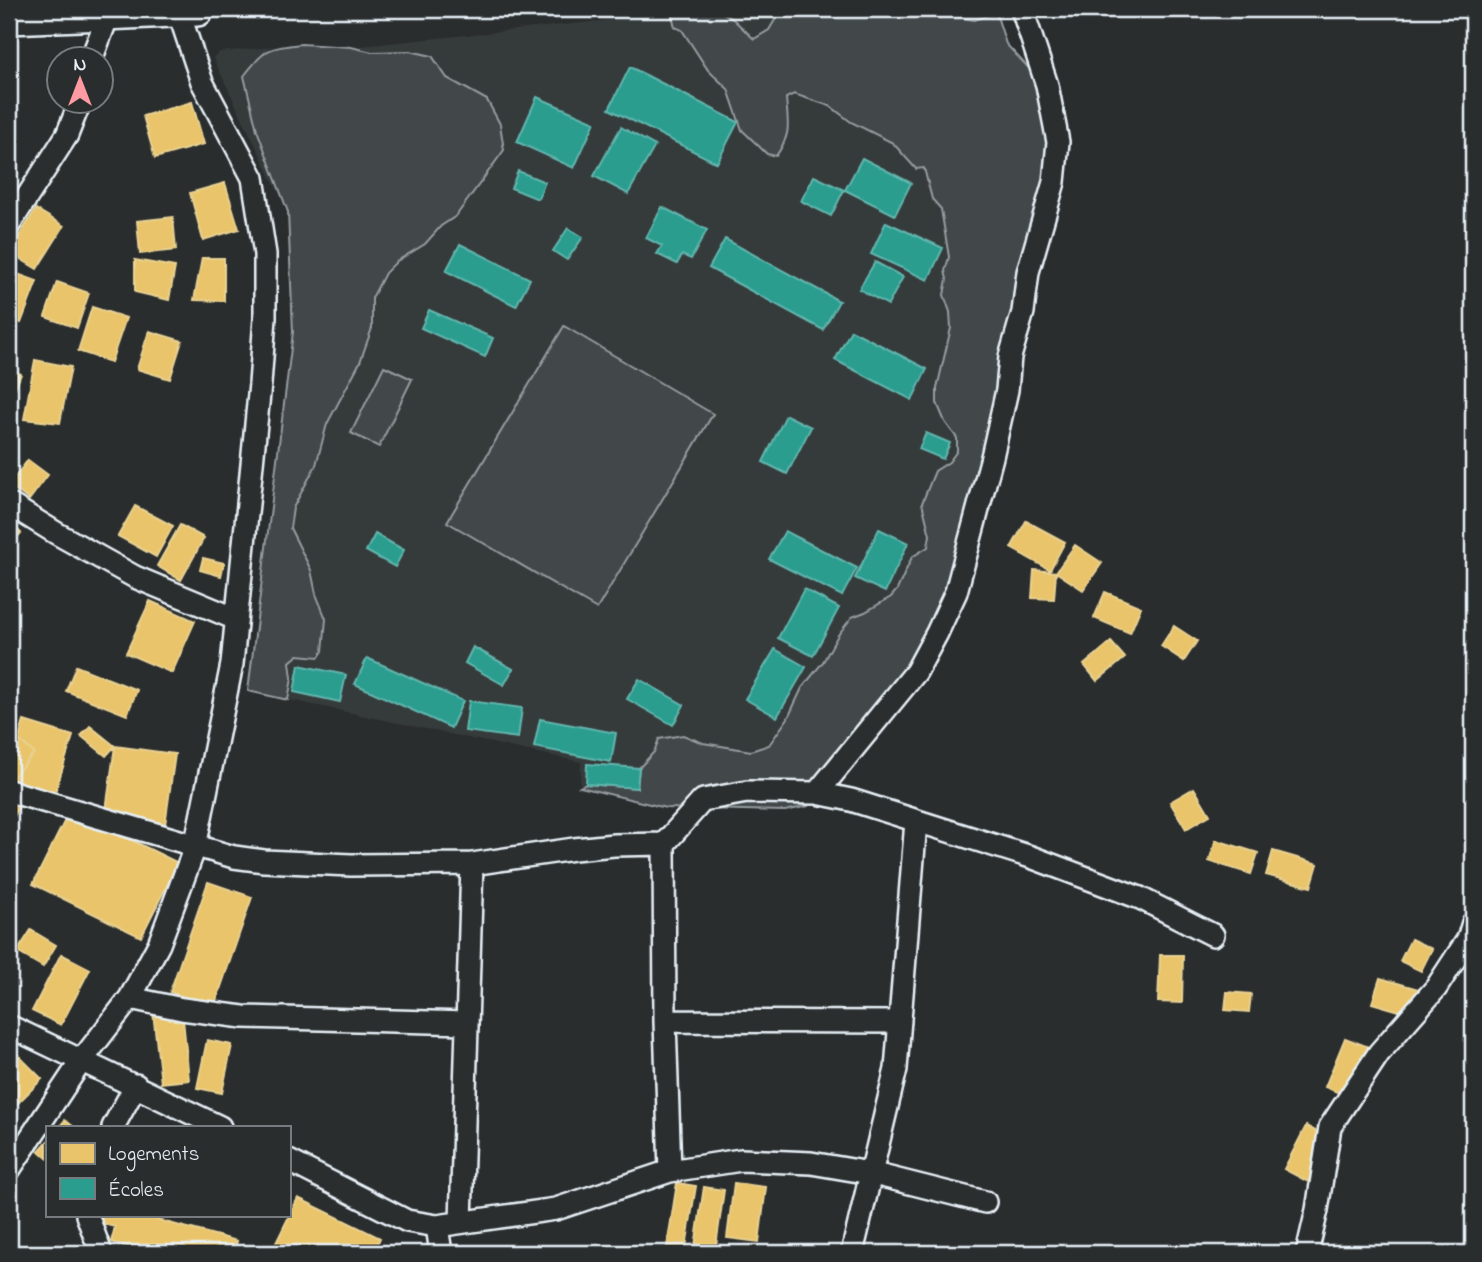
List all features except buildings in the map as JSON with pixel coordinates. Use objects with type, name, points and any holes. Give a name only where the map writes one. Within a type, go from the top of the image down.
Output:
[{"type":"highway","points":[[9,17],[187,9]]},
{"type":"street","points":[[9,1170],[82,1060],[130,998],[159,944],[195,847],[232,664],[263,344],[265,254],[253,178],[202,82],[187,9]]},
{"type":"street","points":[[817,793],[916,672],[937,634],[956,592],[992,457],[1007,390],[1010,357],[1023,312],[1028,272],[1054,182],[1058,142],[1047,85],[1022,9]]},
{"type":"street","points":[[96,46],[109,13]]},
{"type":"street","points":[[9,225],[67,135],[74,116]]},
{"type":"street","points":[[9,504],[135,577],[236,619]]},
{"type":"street","points":[[9,791],[195,847],[264,861],[351,865],[472,864],[574,849],[664,844]]},
{"type":"street","points":[[670,1171],[665,1021],[664,844],[703,800],[747,792],[817,793],[851,800],[1031,857],[1140,898],[1213,935]]},
{"type":"street","points":[[852,1253],[896,1069],[916,821]]},
{"type":"street","points":[[461,1222],[472,864]]},
{"type":"street","points":[[1307,1253],[1331,1127],[1379,1053],[1436,988],[1468,939],[1473,923]]},
{"type":"street","points":[[130,998],[182,1009],[243,1017],[467,1023]]},
{"type":"street","points":[[665,1021],[900,1022]]},
{"type":"street","points":[[9,1026],[218,1126]]},
{"type":"street","points":[[114,1126],[136,1085]]},
{"type":"street","points":[[290,1162],[407,1221],[437,1226],[556,1209],[670,1171],[741,1160],[811,1163],[870,1173],[985,1202]]},
{"type":"street","points":[[87,1216],[101,1253]]},
{"type":"street","points":[[437,1226],[441,1253]]},
{"type":"shaded area","points":[[718,9],[995,9],[1006,44],[1039,79],[998,419],[830,772],[808,806],[785,811],[666,808],[580,787],[581,762],[248,691],[293,332],[288,212],[213,58],[220,52],[301,44],[351,47]]},
{"type":"shaded area","points":[[718,9],[754,39],[769,30],[778,15],[798,9],[958,9],[964,18],[974,20],[996,13],[1006,44],[1039,79],[1054,143],[951,595],[920,662],[830,772],[808,806],[785,811],[666,808],[580,787],[586,784],[637,788],[639,768],[654,752],[659,739],[683,735],[703,743],[751,751],[769,745],[788,718],[802,688],[823,662],[852,617],[891,597],[912,557],[928,547],[930,535],[922,503],[935,471],[949,462],[957,451],[957,438],[945,422],[937,403],[937,388],[951,328],[950,312],[944,295],[947,279],[945,271],[949,257],[941,209],[932,199],[924,168],[916,169],[893,143],[851,122],[830,106],[794,94],[786,98],[787,135],[776,156],[767,154],[742,130],[728,89],[708,70],[682,30],[675,27],[672,15]]},
{"type":"shaded area","points":[[301,44],[351,47],[372,52],[410,51],[432,56],[447,78],[487,100],[500,124],[504,150],[456,216],[441,226],[425,244],[397,261],[385,273],[372,298],[372,328],[360,362],[327,424],[316,465],[293,508],[290,528],[311,570],[316,594],[326,619],[323,651],[319,657],[298,655],[290,662],[292,678],[288,700],[248,691],[293,332],[288,212],[257,130],[244,76],[268,51]]},
{"type":"shaded area","points":[[564,326],[713,414],[597,609],[447,522]]},
{"type":"shaded area","points":[[384,366],[412,379],[379,447],[351,433]]}]
